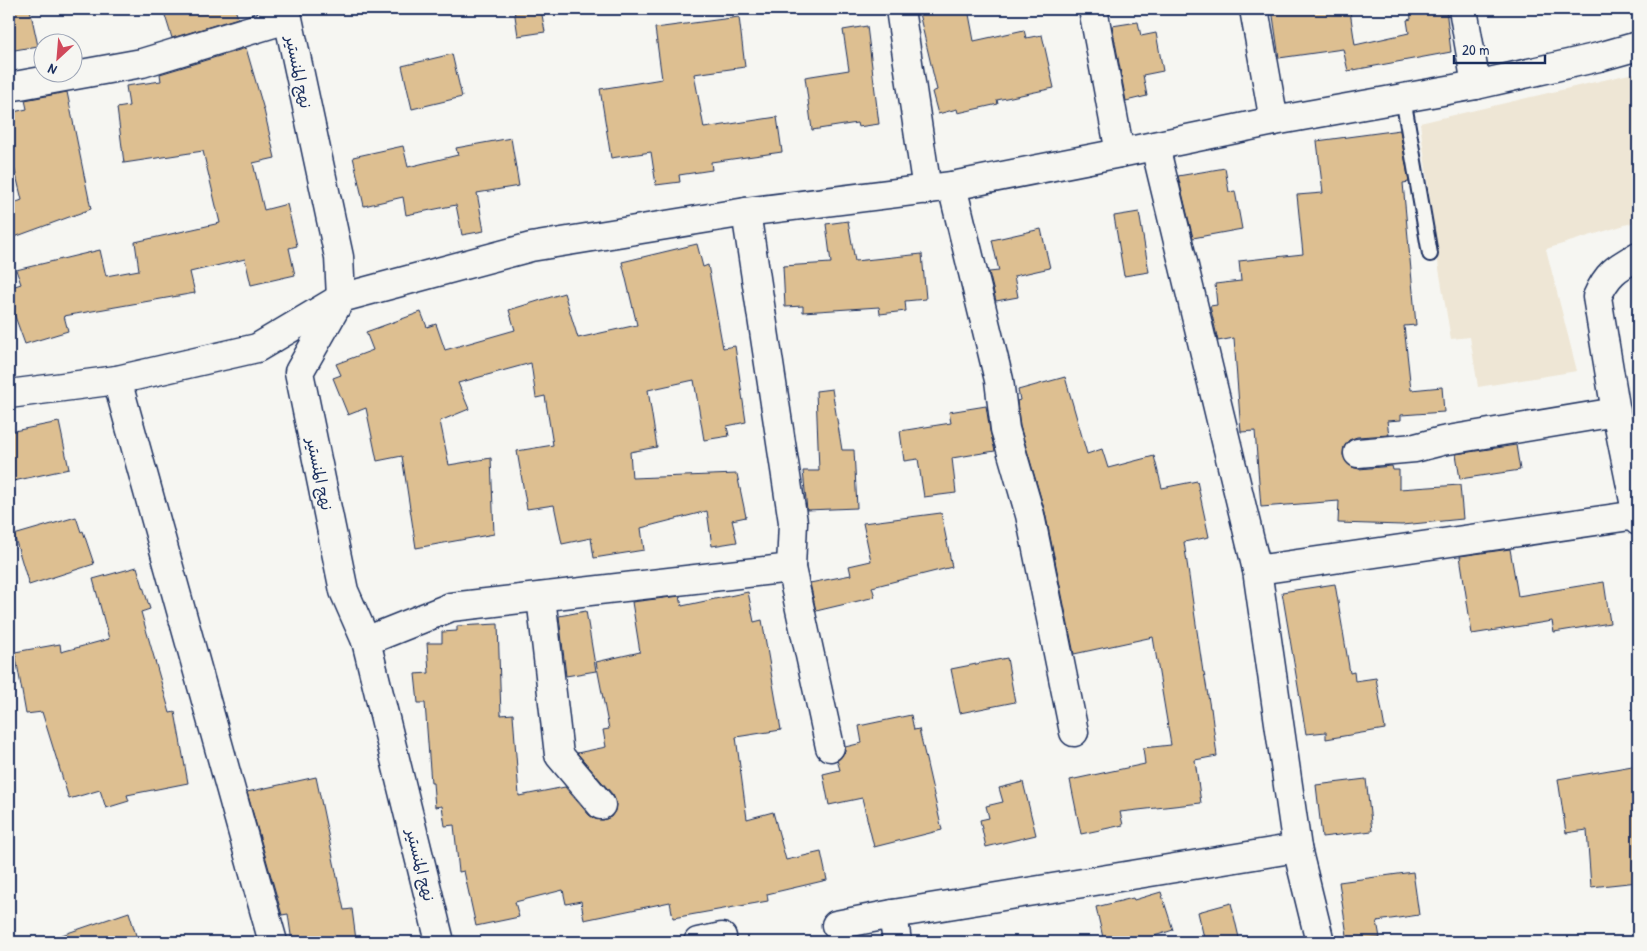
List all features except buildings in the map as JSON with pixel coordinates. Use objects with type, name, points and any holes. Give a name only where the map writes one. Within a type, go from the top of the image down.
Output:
[{"type":"street","points":[[900,9],[939,188],[999,380],[1005,429],[1030,515],[1074,732]]},
{"type":"street","points":[[1093,9],[1120,153]]},
{"type":"street","points":[[1254,9],[1274,121]]},
{"type":"street","points":[[1463,9],[1476,84]]},
{"type":"street","points":[[9,87],[142,63],[287,14]]},
{"type":"street","name":"نهج المنستير","points":[[287,14],[339,258],[341,298],[299,372],[344,591],[366,641],[440,942]]},
{"type":"street","points":[[9,394],[117,380],[257,348],[341,298],[531,247],[746,212],[939,188],[1274,121],[1476,84],[1599,57],[1638,46]]},
{"type":"street","points":[[1155,146],[1257,570],[1297,848],[1320,942]]},
{"type":"street","points":[[746,212],[793,522],[792,568],[830,748]]},
{"type":"street","points":[[1257,570],[1637,518],[1596,297],[1604,280],[1621,265],[1638,256]]},
{"type":"street","points":[[117,380],[273,942]]},
{"type":"street","points":[[1358,453],[1415,448],[1442,441],[1616,412]]},
{"type":"street","points":[[366,641],[451,608],[792,568]]},
{"type":"street","points":[[541,597],[559,755],[601,805]]},
{"type":"street","points":[[836,925],[892,914],[1297,848]]},
{"type":"street","points":[[892,914],[897,942]]},
{"type":"lane","points":[[1403,98],[1430,254]]},
{"type":"shaded area","points":[[1638,72],[1638,221],[1546,249],[1577,371],[1478,387],[1470,337],[1451,339],[1439,269],[1420,123]]}]
